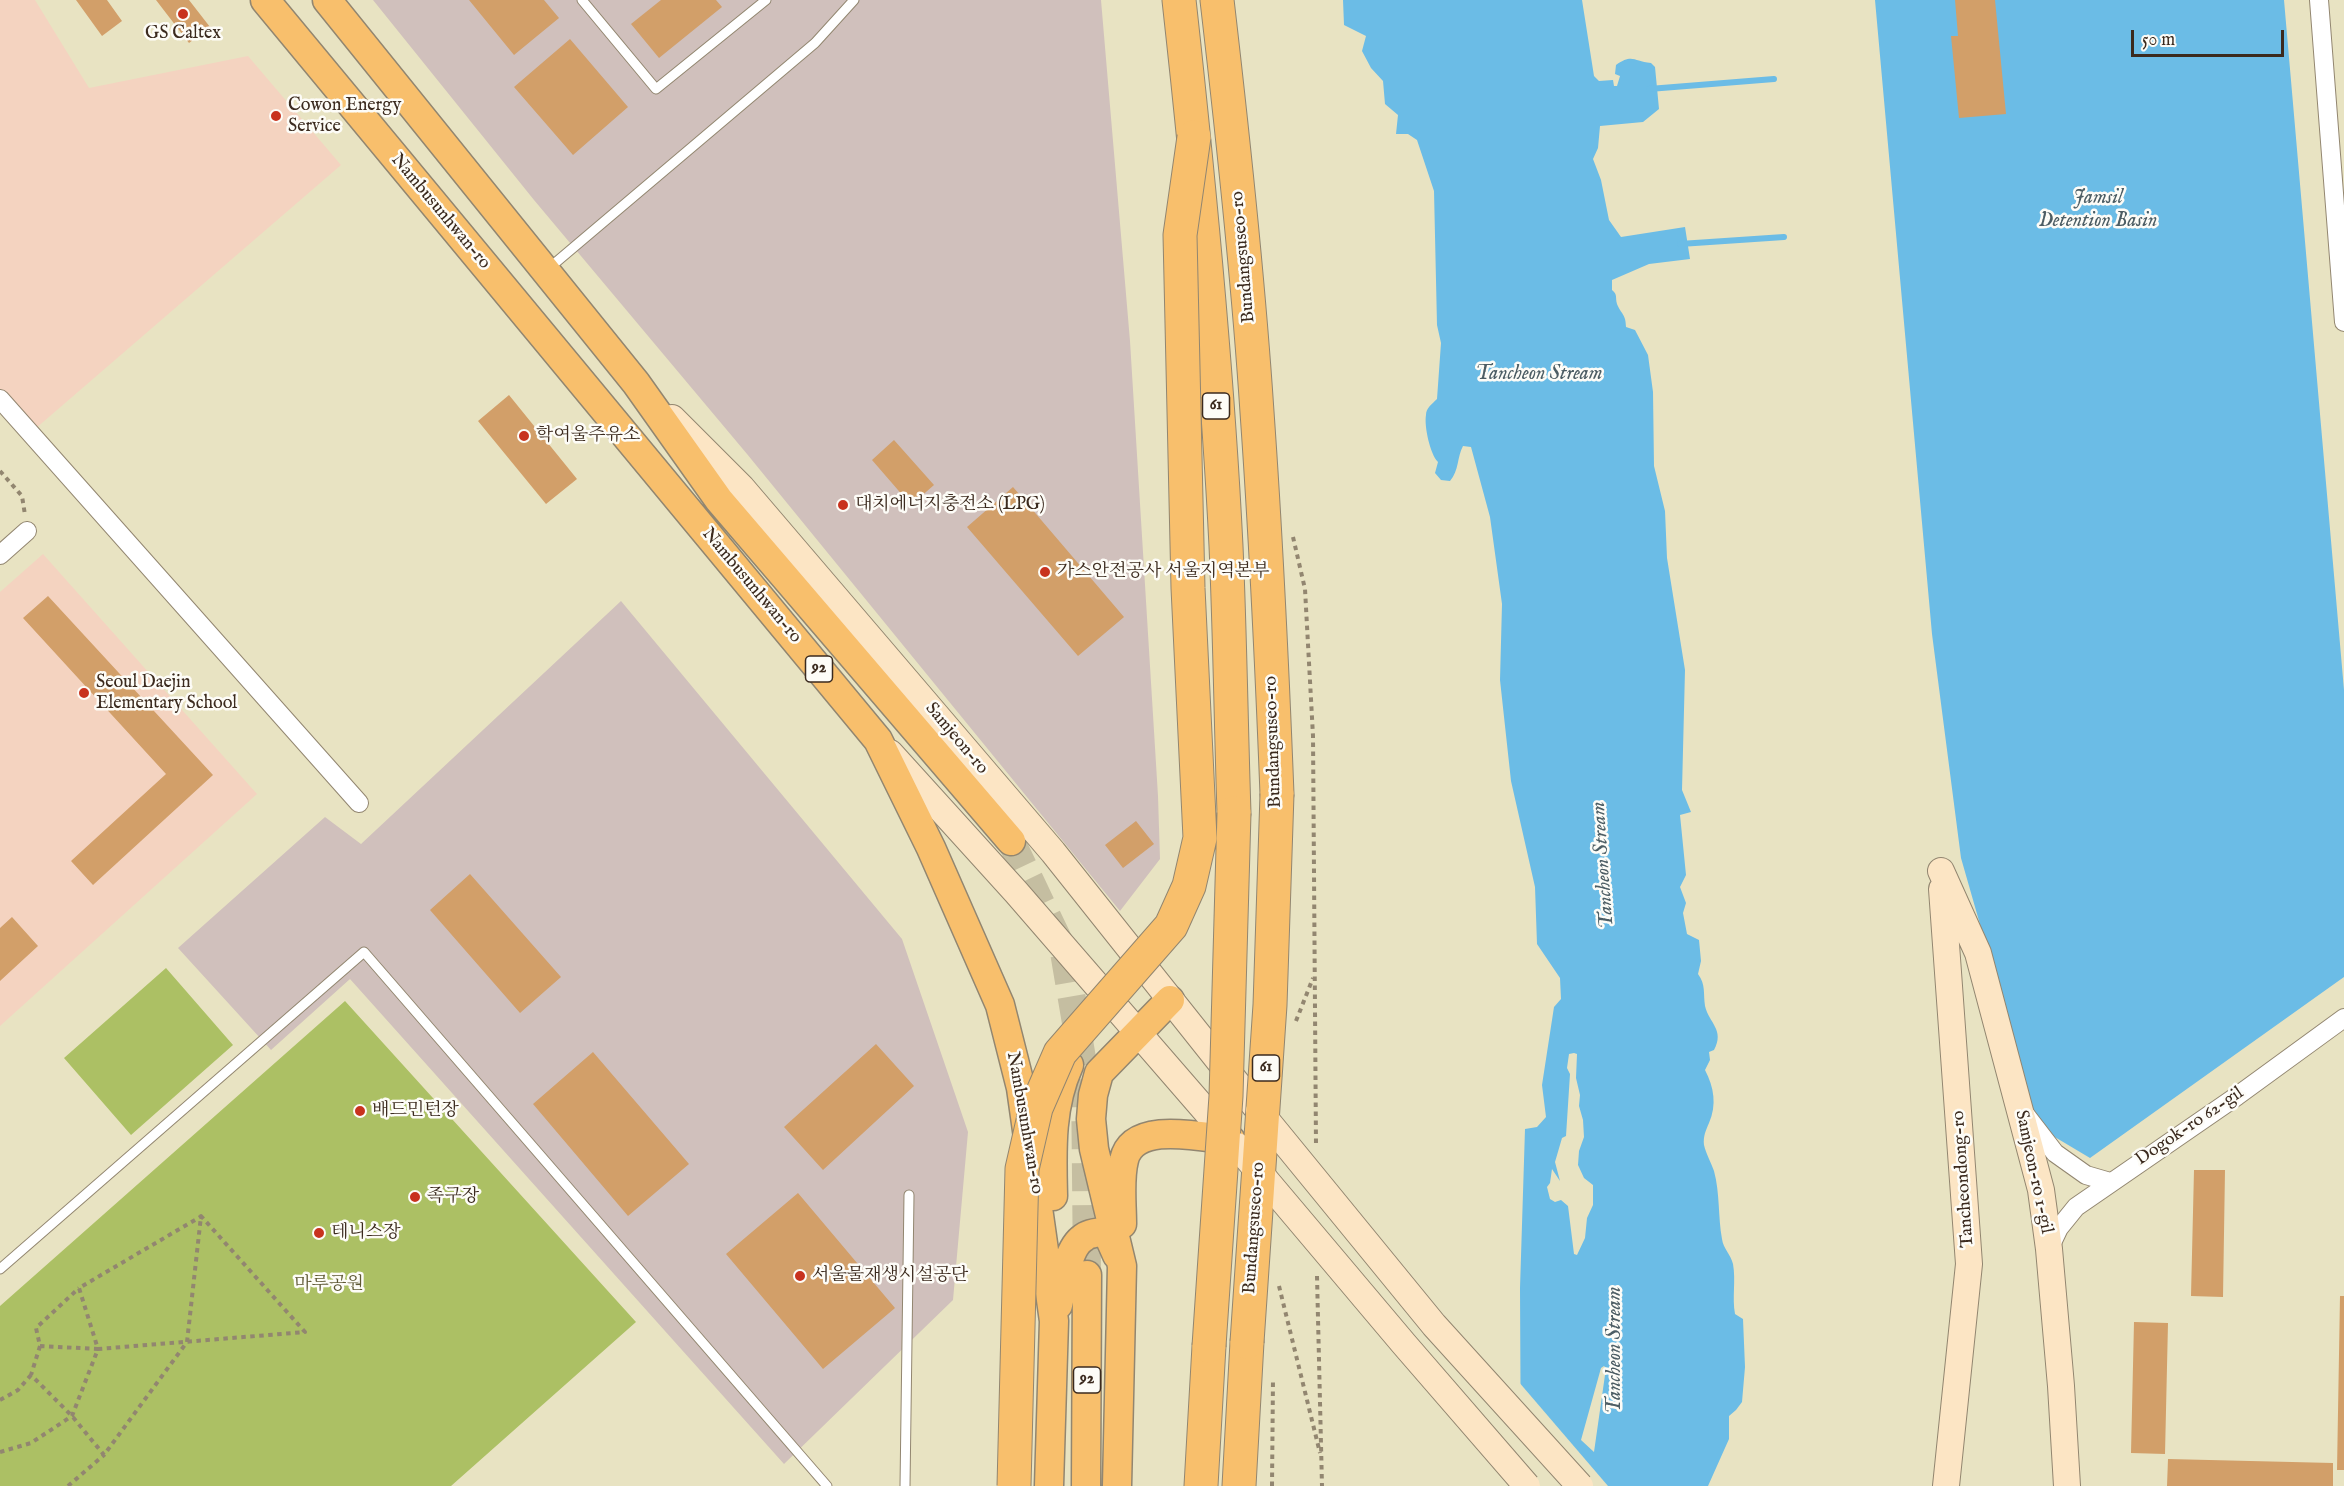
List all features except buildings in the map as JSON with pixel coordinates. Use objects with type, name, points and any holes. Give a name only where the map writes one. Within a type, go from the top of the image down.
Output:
[{"type":"highway","name":"61","points":[[1179,0],[1194,137],[1225,536],[1234,813],[1226,1096],[1201,1486]]},
{"type":"highway","name":"Bundangsuseo-ro","points":[[1217,0],[1236,166],[1257,412],[1270,624],[1277,794],[1270,1005],[1239,1486]]},
{"type":"highway","points":[[1014,1486],[1022,1169],[1036,1108],[1060,1053],[1171,926],[1189,886],[1200,838],[1188,588],[1180,235],[1194,137]]},
{"type":"highway","points":[[1247,1342],[1252,1486]]},
{"type":"main road","name":"Nambusunhwan-ro","points":[[265,0],[878,740],[931,848],[1000,1005],[1022,1088],[1054,1321],[1049,1486]]},
{"type":"main road","name":"Nambusunhwan-ro","points":[[327,0],[636,383],[719,500],[1011,841]]},
{"type":"main road","name":"Samjeon-ro","points":[[636,383],[742,488],[1053,852],[1258,1111],[1434,1325],[1580,1486]]},
{"type":"main road","points":[[878,740],[1115,1005],[1527,1486]]},
{"type":"main road","name":"Samjeon-ro 1-gil","points":[[1941,871],[1978,953],[2041,1191],[2049,1249],[2067,1486]]},
{"type":"main road","name":"Tancheondong-ro","points":[[1941,871],[1969,1264],[1946,1486]]},
{"type":"main road","points":[[1054,1321],[1052,1124],[1062,1080],[1071,1060],[1115,1005],[1148,972]]},
{"type":"main road","points":[[1122,1266],[1094,1149],[1091,1119],[1093,1095],[1100,1074],[1170,1000]]},
{"type":"main road","points":[[1117,1486],[1123,1161],[1129,1146],[1138,1139],[1164,1134],[1234,1143]]},
{"type":"main road","points":[[1054,1321],[1069,1260],[1074,1246],[1083,1238],[1101,1232],[1109,1238],[1122,1266]]},
{"type":"main road","name":"92","points":[[1086,1486],[1087,1275]]},
{"type":"main road","points":[[2059,1486],[2064,1434]]},
{"type":"street","points":[[2319,0],[2344,322]]},
{"type":"street","points":[[0,399],[359,803]]},
{"type":"street","points":[[0,555],[27,531]]},
{"type":"street","name":"Dogok-ro 62-gil","points":[[2049,1249],[2059,1228],[2076,1207],[2237,1096],[2344,1018]]},
{"type":"street","points":[[2020,1108],[2055,1153],[2086,1175],[2110,1182]]},
{"type":"lane","points":[[582,0],[656,89],[766,0]]},
{"type":"lane","points":[[546,271],[815,43],[854,0]]},
{"type":"lane","points":[[0,1269],[364,952],[827,1486]]},
{"type":"lane","points":[[905,1486],[909,1195]]},
{"type":"path","points":[[0,471],[22,496]]},
{"type":"path","points":[[0,1401],[18,1390],[31,1375],[40,1346],[36,1328],[79,1288],[201,1216]]},
{"type":"path","points":[[40,1346],[98,1349],[304,1332],[201,1216]]},
{"type":"path","points":[[68,1486],[104,1455],[187,1341],[201,1216]]},
{"type":"path","points":[[1277,1279],[1322,1463]]},
{"type":"path","points":[[0,1452],[31,1443],[72,1416],[98,1349],[79,1288]]},
{"type":"path","points":[[31,1375],[72,1416],[104,1455]]},
{"type":"shaded area","points":[[0,0],[35,0],[89,88],[248,56],[341,165],[35,429],[0,393]]},
{"type":"shaded area","points":[[373,0],[1101,0],[1130,341],[1160,859],[1120,911],[747,454],[534,200]]},
{"type":"shaded area","name":"Seoul Daejin Elementary School","points":[[43,554],[257,794],[0,1026],[0,592]]},
{"type":"shaded area","points":[[621,601],[902,939],[968,1132],[953,1300],[784,1464],[350,979],[271,1050],[178,948],[325,817],[361,844]]},
{"type":"green space","points":[[166,968],[233,1045],[131,1135],[64,1058]]},
{"type":"green space","name":"마루공원","points":[[345,1001],[636,1322],[451,1486],[0,1486],[0,1306]]},
{"type":"water","name":"Tancheon Stream","points":[[1343,0],[1582,0],[1594,76],[1599,81],[1613,80],[1614,86],[1617,86],[1620,76],[1615,74],[1616,65],[1626,59],[1651,63],[1655,67],[1659,109],[1643,122],[1600,126],[1598,148],[1593,159],[1601,180],[1609,220],[1621,237],[1685,227],[1690,259],[1649,264],[1612,280],[1612,290],[1626,327],[1635,330],[1648,355],[1653,392],[1654,466],[1665,511],[1667,558],[1685,670],[1682,790],[1691,812],[1680,815],[1686,875],[1680,887],[1686,903],[1683,913],[1687,934],[1699,940],[1701,961],[1698,974],[1703,986],[1705,1006],[1718,1037],[1714,1050],[1709,1052],[1710,1060],[1705,1070],[1711,1083],[1714,1103],[1704,1136],[1704,1145],[1716,1179],[1723,1242],[1733,1264],[1735,1314],[1743,1319],[1745,1367],[1742,1402],[1729,1416],[1729,1439],[1708,1486],[1521,1486],[1520,1288],[1525,1129],[1537,1127],[1546,1117],[1542,1085],[1554,1007],[1561,999],[1560,978],[1537,944],[1535,887],[1511,781],[1500,680],[1502,604],[1490,517],[1471,447],[1463,446],[1455,473],[1450,481],[1441,480],[1435,473],[1438,462],[1432,453],[1427,433],[1426,413],[1437,399],[1441,343],[1437,325],[1434,191],[1417,140],[1408,134],[1396,134],[1398,115],[1385,104],[1383,81],[1371,68],[1362,51],[1366,36],[1344,25]],"holes":[[[1569,1054],[1577,1054],[1576,1078],[1584,1137],[1579,1151],[1578,1165],[1584,1178],[1593,1185],[1593,1205],[1587,1218],[1585,1238],[1577,1255],[1574,1254],[1568,1206],[1561,1200],[1555,1202],[1550,1199],[1547,1187],[1550,1183],[1552,1169],[1560,1181],[1555,1162],[1562,1138],[1566,1136],[1570,1074],[1567,1068]],[[1604,1366],[1606,1368],[1594,1452],[1581,1440],[1601,1368]]]},
{"type":"water","name":"Jamsil Detention Basin","points":[[1875,0],[2284,0],[2344,690],[2344,977],[2090,1158],[2038,1127],[1961,858],[1932,634]]},
{"type":"pier","points":[[1518,1381],[1608,1486],[1518,1486]]},
{"type":"waterway","points":[[1649,89],[1774,79]]},
{"type":"waterway","points":[[1680,244],[1784,237]]},
{"type":"tunnel","points":[[1011,841],[1064,952],[1085,1076],[1087,1275]]},
{"type":"place","name":"GS Caltex","points":[[183,14]]},
{"type":"place","name":"Cowon Energy Service","points":[[276,116]]},
{"type":"place","name":"학여울주유소","points":[[524,436]]},
{"type":"place","name":"대치에너지충전소 (LPG)","points":[[843,505]]},
{"type":"place","name":"가스안전공사 서울지역본부","points":[[1045,572]]},
{"type":"place","name":"Seoul Daejin Elementary School","points":[[84,693]]},
{"type":"place","name":"배드민턴장","points":[[360,1111]]},
{"type":"place","name":"족구장","points":[[415,1197]]},
{"type":"place","name":"테니스장","points":[[319,1233]]},
{"type":"place","name":"서울물재생시설공단","points":[[800,1276]]}]
